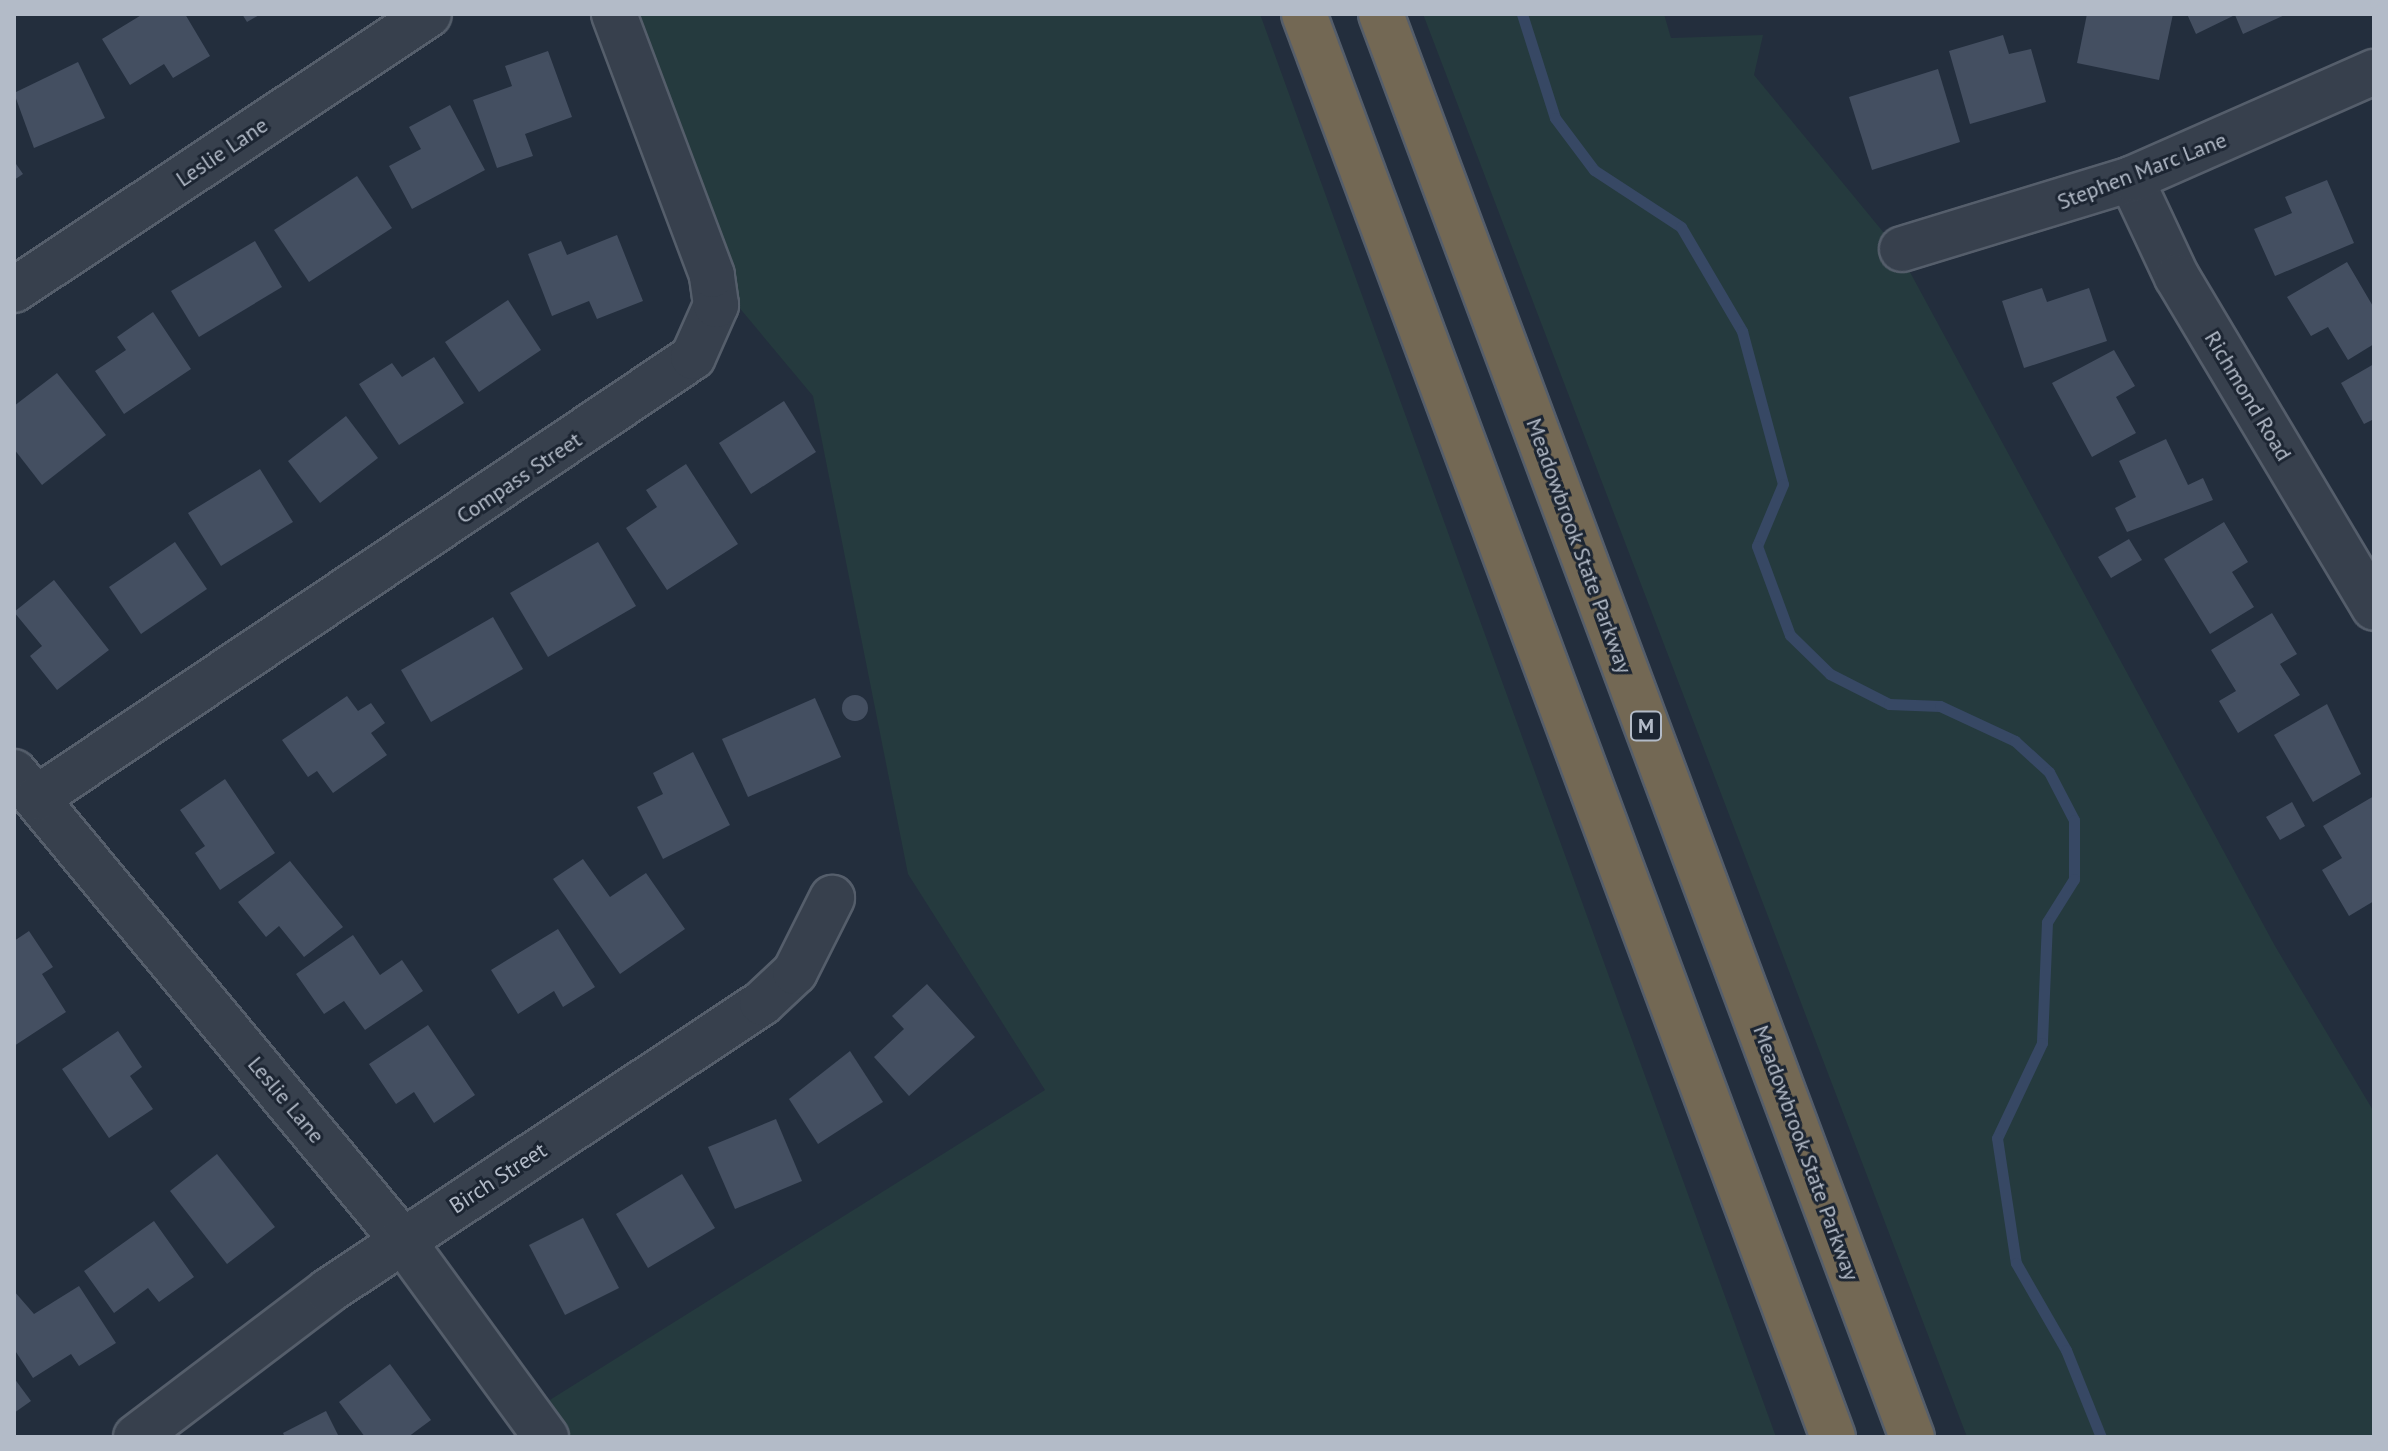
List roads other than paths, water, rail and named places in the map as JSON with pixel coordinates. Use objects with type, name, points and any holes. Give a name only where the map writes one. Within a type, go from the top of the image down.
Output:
[{"type":"highway","points":[[1304,14],[1833,1437]]},
{"type":"highway","name":"Meadowbrook State Parkway","points":[[1381,14],[1912,1437]]},
{"type":"street","name":"Leslie Lane","points":[[14,290],[429,14]]},
{"type":"street","name":"Compass Street","points":[[25,785],[655,388],[700,348],[716,305],[712,275],[614,14]]},
{"type":"street","name":"Stephen Marc Lane","points":[[1902,249],[2131,179],[2374,72]]},
{"type":"street","name":"Richmond Road","points":[[2131,179],[2177,277],[2374,608]]},
{"type":"street","name":"Leslie Lane","points":[[25,785],[403,1241],[546,1437]]},
{"type":"street","name":"Birch Street","points":[[136,1437],[403,1241],[762,1003],[795,972],[832,898]]},
{"type":"waterway","points":[[1522,14],[1555,118],[1594,170],[1681,227],[1742,331],[1783,484],[1757,546],[1790,635],[1830,674],[1889,704],[1940,706],[2015,741],[2049,772],[2074,820],[2074,879],[2047,922],[2042,1043],[1997,1138],[2016,1263],[2066,1350],[2101,1437]]}]
